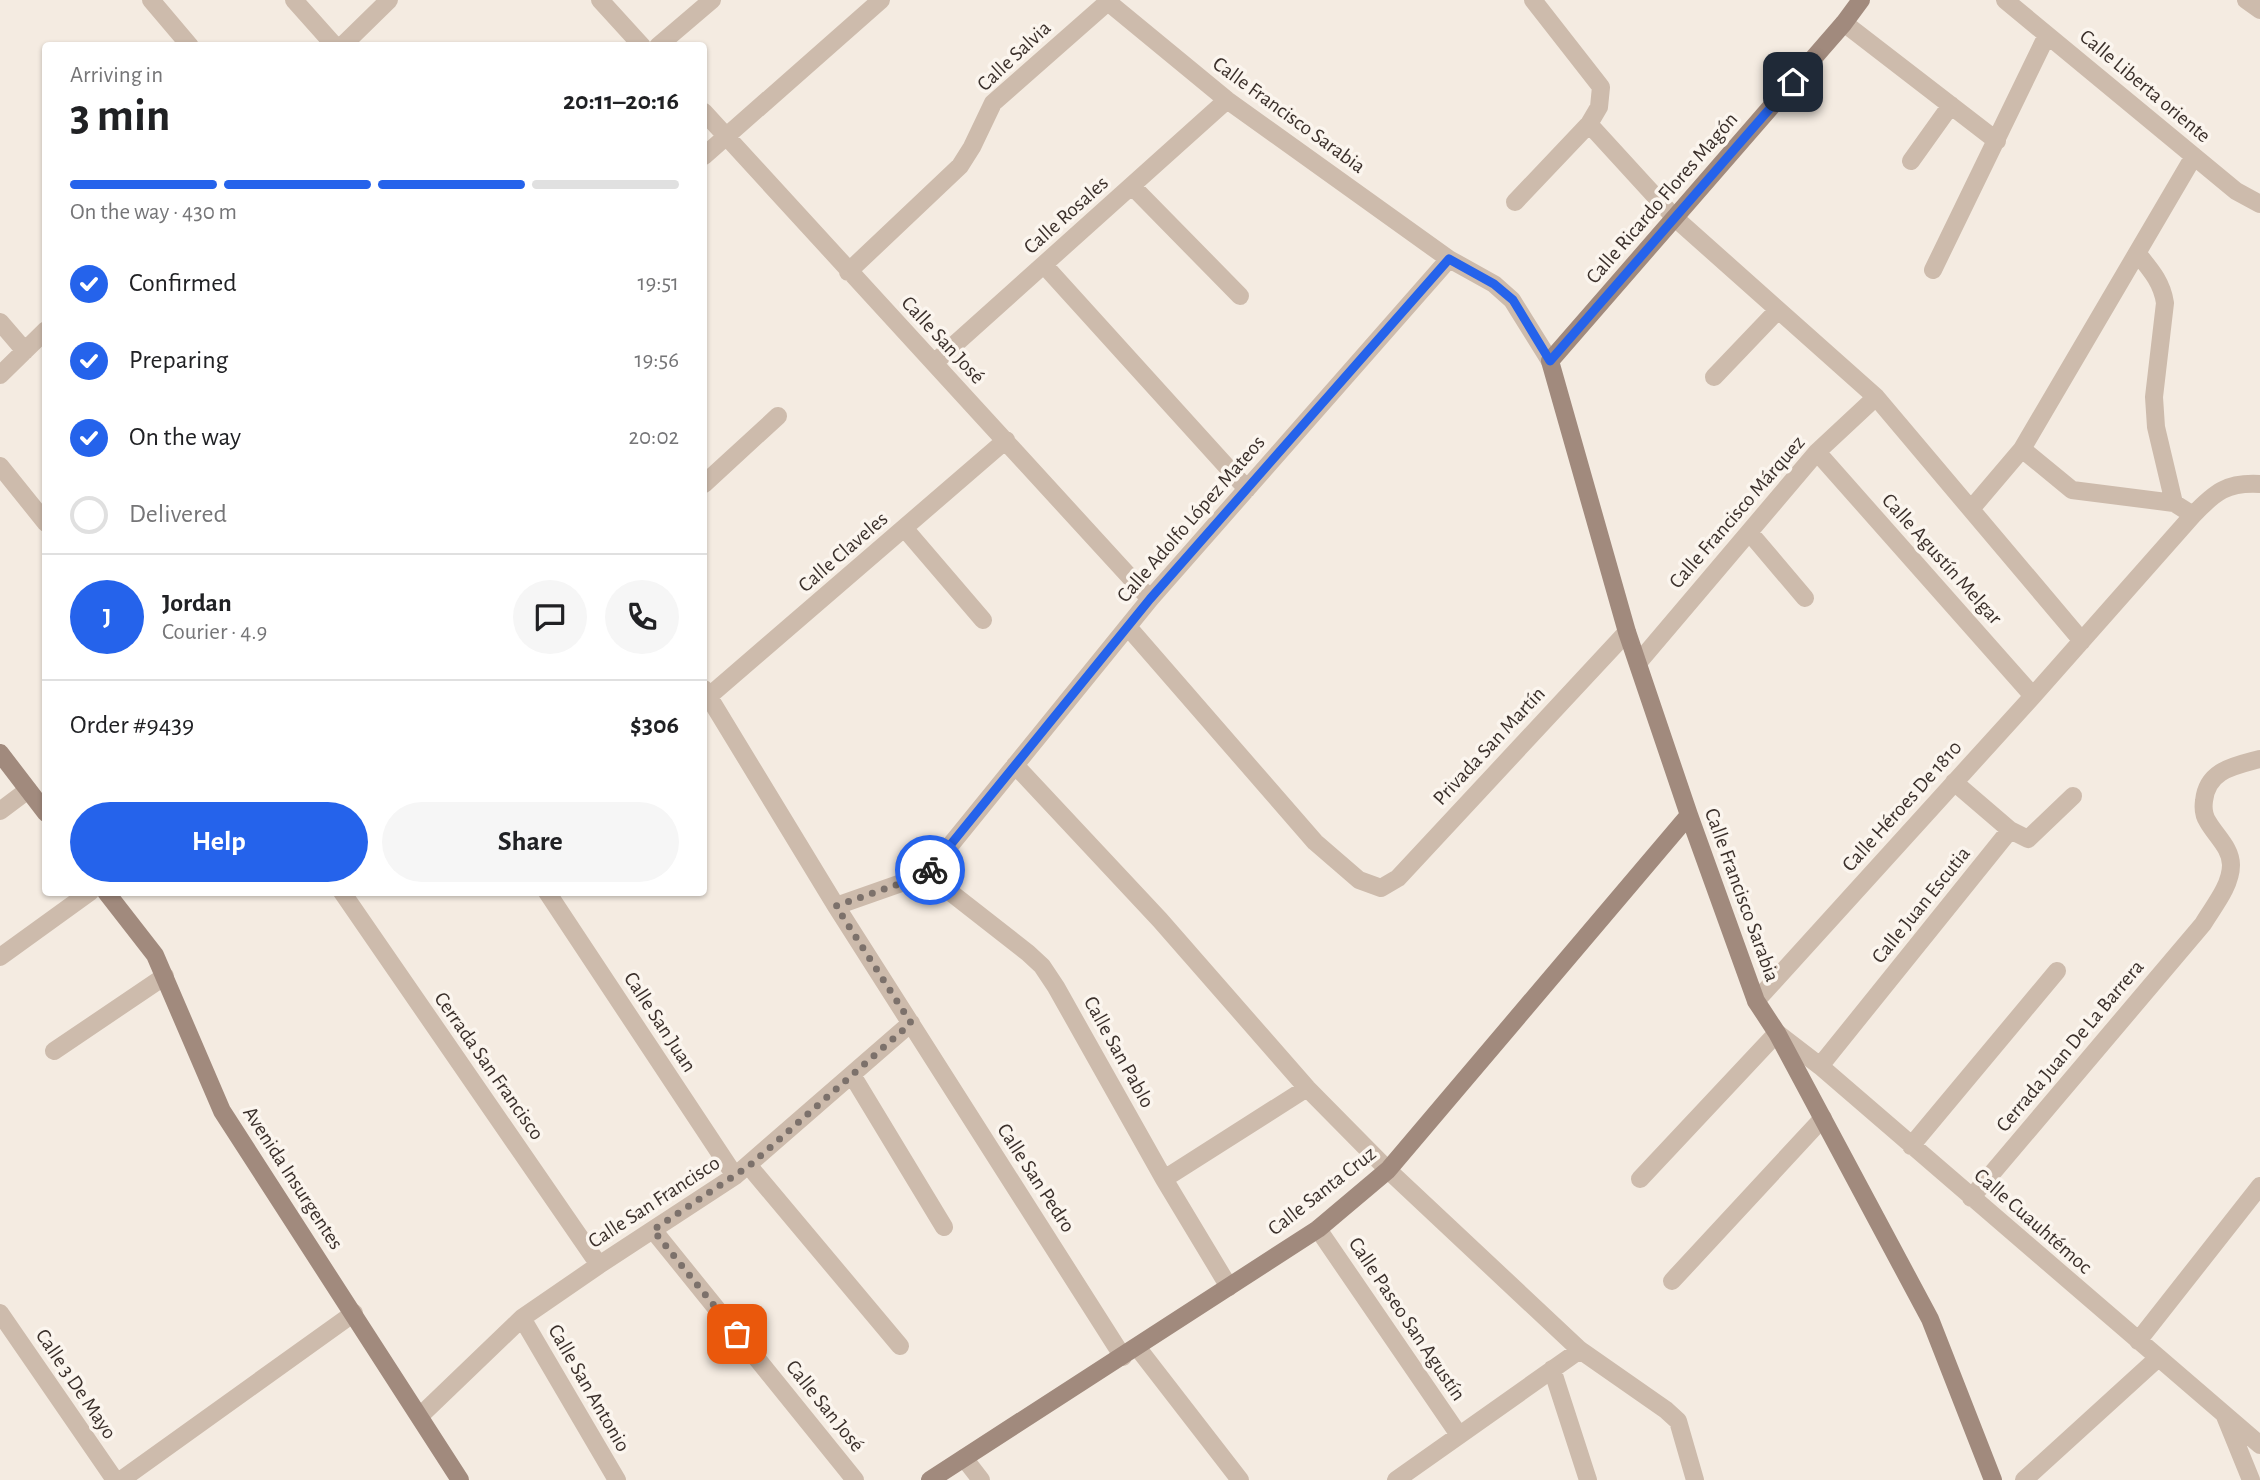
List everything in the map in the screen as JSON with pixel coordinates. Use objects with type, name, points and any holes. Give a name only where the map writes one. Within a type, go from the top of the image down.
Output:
[{"type":"street","points":[[151,0],[187,42]]},
{"type":"street","points":[[295,0],[332,42]]},
{"type":"street","points":[[346,42],[389,0]]},
{"type":"street","points":[[600,0],[638,42]]},
{"type":"street","points":[[663,42],[712,0]]},
{"type":"street","points":[[707,153],[881,0]]},
{"type":"street","points":[[1514,202],[1589,124],[1599,107],[1601,87],[1533,0]]},
{"type":"street","name":"Calle Ricardo Flores Magón","points":[[1550,361],[1844,23],[1861,0]]},
{"type":"street","name":"Calle Liberta oriente","points":[[2005,0],[2236,191],[2260,204]]},
{"type":"street","points":[[2246,0],[2260,10]]},
{"type":"street","name":"Calle Francisco Sarabia","points":[[1109,1],[1227,100],[1449,259],[1494,284],[1513,300],[1550,361],[1627,632],[1756,1001],[1777,1033],[1930,1319],[1993,1480]]},
{"type":"street","name":"Calle Salvia","points":[[848,272],[960,166],[993,103],[1109,1]]},
{"type":"street","points":[[1844,23],[1997,141]]},
{"type":"street","points":[[1933,270],[2047,35]]},
{"type":"street","name":"Calle Rosales","points":[[934,363],[1227,100]]},
{"type":"street","points":[[1911,161],[1951,105]]},
{"type":"street","name":"Calle San José","points":[[707,116],[1150,599]]},
{"type":"street","points":[[1589,124],[1675,218],[1876,397],[2082,641]]},
{"type":"street","points":[[1971,509],[2022,449],[2194,156]]},
{"type":"street","points":[[1132,186],[1240,296]]},
{"type":"street","points":[[2137,253],[2163,289],[2165,303],[2154,397],[2156,427],[2174,503]]},
{"type":"street","name":"Calle Adolfo López Mateos","points":[[927,874],[1150,599],[1449,259]]},
{"type":"street","points":[[1044,265],[1247,489]]},
{"type":"street","points":[[1714,377],[1778,310]]},
{"type":"street","points":[[0,322],[25,351]]},
{"type":"street","points":[[0,375],[42,335]]},
{"type":"street","name":"Calle Francisco Márquez","points":[[1638,663],[1817,452],[1876,397]]},
{"type":"street","points":[[707,481],[778,416]]},
{"type":"street","name":"Calle Claveles","points":[[707,692],[905,529],[1006,440]]},
{"type":"street","points":[[2022,449],[2072,489],[2174,503],[2193,515]]},
{"type":"street","name":"Calle Agustín Melgar","points":[[1817,452],[2034,696]]},
{"type":"street","points":[[0,466],[42,518]]},
{"type":"street","name":"Calle Héroes De 1810","points":[[1756,1001],[2034,696],[2193,515],[2215,493],[2239,482],[2260,484]]},
{"type":"street","points":[[905,529],[983,620]]},
{"type":"street","points":[[1749,533],[1805,598]]},
{"type":"street","name":"Privada San Martín","points":[[1128,627],[1315,842],[1359,880],[1381,888],[1398,878],[1627,632]]},
{"type":"street","name":"Calle San Pedro","points":[[707,695],[911,1023],[1130,1352],[1240,1480]]},
{"type":"street","points":[[0,753],[42,808]]},
{"type":"street","name":"Cerrada Juan De La Barrera","points":[[1971,1198],[2203,924],[2228,881],[2231,864],[2226,848],[2207,820],[2203,807],[2205,787],[2219,773],[2260,760]]},
{"type":"street","points":[[1015,765],[1160,920],[1307,1088],[1388,1170],[1580,1350],[1678,1421],[1695,1480]]},
{"type":"street","points":[[1954,782],[2010,830],[2028,839],[2073,796]]},
{"type":"street","points":[[0,811],[28,790]]},
{"type":"street","name":"Calle Santa Cruz","points":[[930,1480],[1318,1229],[1388,1170],[1689,814]]},
{"type":"street","name":"Calle Juan Escutia","points":[[1820,1066],[2010,830]]},
{"type":"street","points":[[836,906],[927,874]]},
{"type":"street","name":"Calle San Pablo","points":[[927,874],[1042,966],[1229,1287]]},
{"type":"street","points":[[0,957],[84,896]]},
{"type":"street","name":"Avenida Insurgentes","points":[[109,896],[155,955],[222,1111],[421,1415],[460,1480]]},
{"type":"street","name":"Cerrada San Francisco","points":[[345,896],[599,1265]]},
{"type":"street","name":"Calle San Juan","points":[[550,896],[742,1171],[900,1346]]},
{"type":"street","points":[[1911,1146],[2057,971]]},
{"type":"street","points":[[54,1051],[164,976]]},
{"type":"street","name":"Calle San Francisco","points":[[421,1415],[522,1318],[742,1171],[911,1023]]},
{"type":"street","points":[[1640,1179],[1777,1033]]},
{"type":"street","name":"Calle Cuauhtémoc","points":[[1777,1033],[1820,1066],[2259,1442]]},
{"type":"street","points":[[852,1075],[944,1227]]},
{"type":"street","points":[[1164,1179],[1307,1088]]},
{"type":"street","points":[[1672,1281],[1823,1118]]},
{"type":"street","points":[[2138,1341],[2260,1186]]},
{"type":"street","name":"Calle Paseo San Agustín","points":[[1318,1229],[1459,1435]]},
{"type":"street","name":"Calle San José","points":[[653,1230],[855,1480]]},
{"type":"street","name":"Calle 3 De Mayo","points":[[0,1313],[114,1480]]},
{"type":"street","points":[[121,1480],[354,1313]]},
{"type":"street","name":"Calle San Antonio","points":[[522,1318],[617,1480]]},
{"type":"street","points":[[1396,1480],[1580,1350]]},
{"type":"street","points":[[2024,1480],[2158,1357]]},
{"type":"street","points":[[1552,1369],[1588,1480]]},
{"type":"street","points":[[2224,1413],[2251,1480]]},
{"type":"street","points":[[964,1458],[981,1480]]},
{"type":"way so far","points":[[737,1334],[653,1230],[749,1166],[911,1023],[836,906],[927,874],[930,870]]},
{"type":"route","points":[[930,870],[1150,599],[1449,259],[1494,284],[1513,300],[1550,361],[1793,82]]}]
